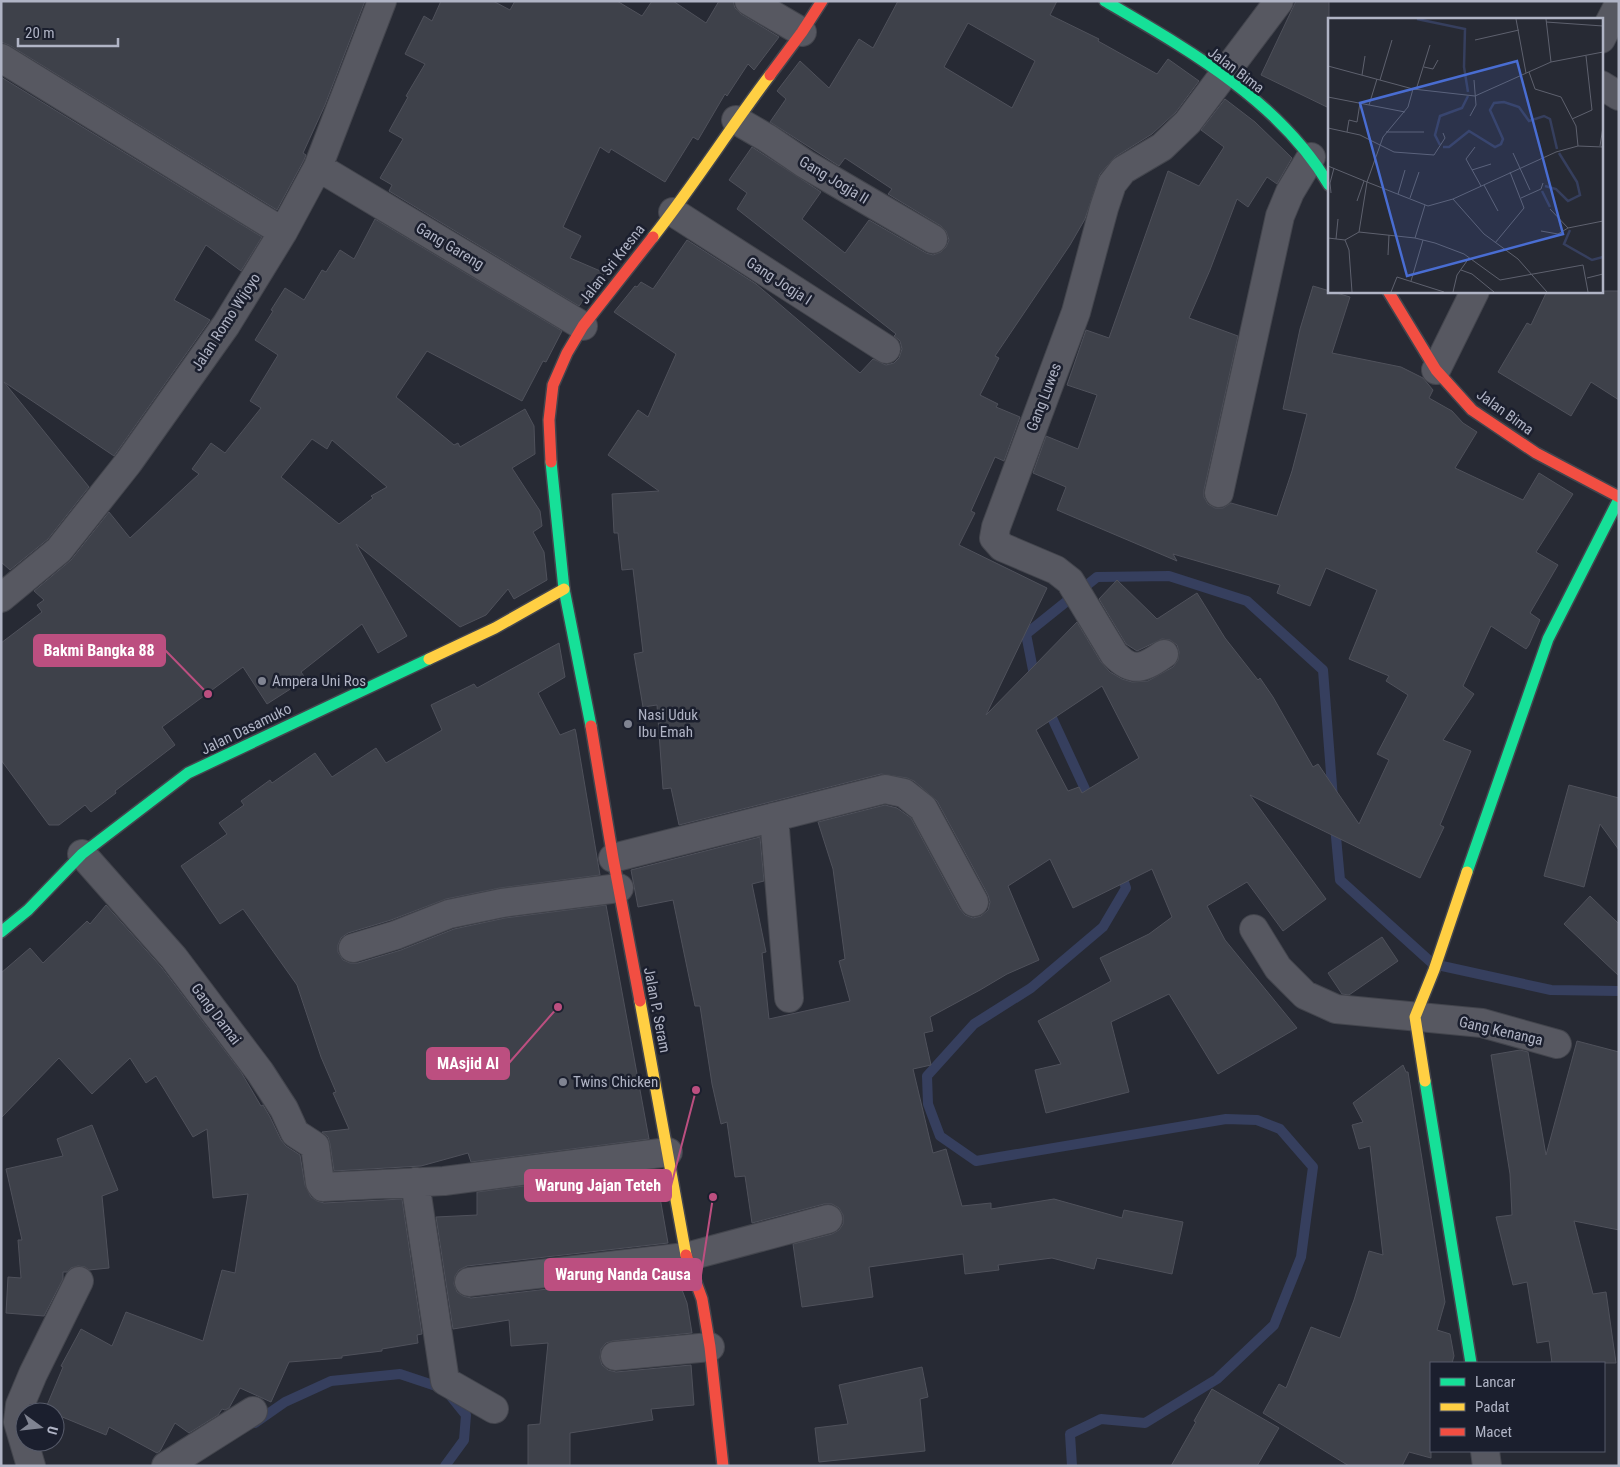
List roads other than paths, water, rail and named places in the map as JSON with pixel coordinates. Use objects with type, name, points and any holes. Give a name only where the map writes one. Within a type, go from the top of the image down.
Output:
[{"type":"main road","name":"Jalan Sri Kresna","points":[[564,589],[548,420],[553,385],[566,353],[583,326],[673,212],[736,120],[802,32],[822,1]]},
{"type":"main road","name":"Jalan Bima","points":[[1106,1],[1153,29],[1222,76],[1276,118],[1312,157],[1328,183]]},
{"type":"main road","name":"Jalan Bima","points":[[1389,292],[1436,370],[1472,410],[1616,510]]},
{"type":"main road","points":[[1470,1362],[1415,1017],[1434,970],[1476,840],[1548,639],[1616,510]]},
{"type":"main road","name":"Jalan Dasamuko","points":[[1,932],[28,910],[82,854],[188,773],[495,628],[564,589]]},
{"type":"main road","name":"Jalan P. Seram","points":[[564,589],[593,736],[686,1257],[702,1299],[710,1347],[722,1466]]},
{"type":"street","name":"Jalan Romo Wijoyo","points":[[6,586],[59,550],[128,463],[226,325],[283,232],[318,167],[382,1]]},
{"type":"street","points":[[749,1],[802,32]]},
{"type":"street","points":[[1222,76],[1278,1]]},
{"type":"street","points":[[1602,37],[1619,4]]},
{"type":"street","points":[[1,58],[283,232]]},
{"type":"street","name":"Gang Luwes","points":[[1164,654],[1148,665],[1136,668],[1123,663],[1114,654],[1070,581],[1056,570],[1002,547],[994,538],[996,527],[1076,312],[1112,184],[1123,170],[1162,147],[1188,122],[1222,76]]},
{"type":"street","points":[[1602,86],[1619,96]]},
{"type":"street","name":"Gang Jogja II","points":[[736,120],[805,164],[933,239]]},
{"type":"street","points":[[1218,493],[1280,216],[1290,192],[1312,157]]},
{"type":"street","name":"Gang Gareng","points":[[318,167],[583,326]]},
{"type":"street","name":"Gang Jogja I","points":[[673,212],[886,349]]},
{"type":"street","points":[[1436,370],[1475,292]]},
{"type":"street","points":[[614,858],[886,789],[904,793],[923,808],[974,902]]},
{"type":"street","points":[[774,817],[789,998]]},
{"type":"street","name":"Gang Damai","points":[[82,854],[174,958],[260,1072],[284,1109],[296,1133],[315,1146],[322,1187],[415,1182]]},
{"type":"street","points":[[353,948],[396,935],[448,914],[502,903],[619,888]]},
{"type":"street","name":"Gang Kenanga","points":[[1254,929],[1278,968],[1305,996],[1336,1010],[1482,1024],[1557,1044]]},
{"type":"street","points":[[494,1409],[445,1381],[415,1182],[444,1181],[668,1152]]},
{"type":"street","points":[[469,1282],[686,1257],[828,1219]]},
{"type":"street","points":[[31,1466],[18,1422],[20,1405],[78,1281]]},
{"type":"street","points":[[615,1356],[710,1347]]},
{"type":"street","points":[[166,1466],[253,1411]]},
{"type":"street","points":[[1485,1452],[1487,1466]]},
{"type":"waterway","points":[[1035,680],[1026,634],[1097,577],[1169,576],[1247,601],[1323,670],[1333,799]]},
{"type":"waterway","points":[[1047,707],[1091,802]]},
{"type":"waterway","points":[[1335,826],[1340,880],[1433,964],[1551,990],[1619,991]]},
{"type":"waterway","points":[[1072,1466],[1070,1434],[1101,1419],[1145,1423],[1217,1379],[1274,1325],[1301,1257],[1313,1167],[1280,1129],[1257,1120],[1226,1119],[976,1161],[940,1136],[928,1104],[927,1076],[974,1024],[1031,988],[1103,927],[1126,888],[1120,871]]},
{"type":"waterway","points":[[255,1423],[285,1402],[331,1381],[400,1374],[445,1389],[466,1415],[464,1440],[445,1466]]},
{"type":"place","name":"Ampera Uni Ros","points":[[262,681]]},
{"type":"place","name":"Bakmi Bangka 88","points":[[208,694]]},
{"type":"place","name":"Nasi Uduk Ibu Emah","points":[[628,724]]},
{"type":"place","name":"MAsjid Al","points":[[558,1007]]},
{"type":"place","name":"Twins Chicken","points":[[563,1082]]},
{"type":"place","name":"Warung Jajan Teteh","points":[[696,1090]]},
{"type":"place","name":"Warung Nanda Causa","points":[[713,1197]]}]
